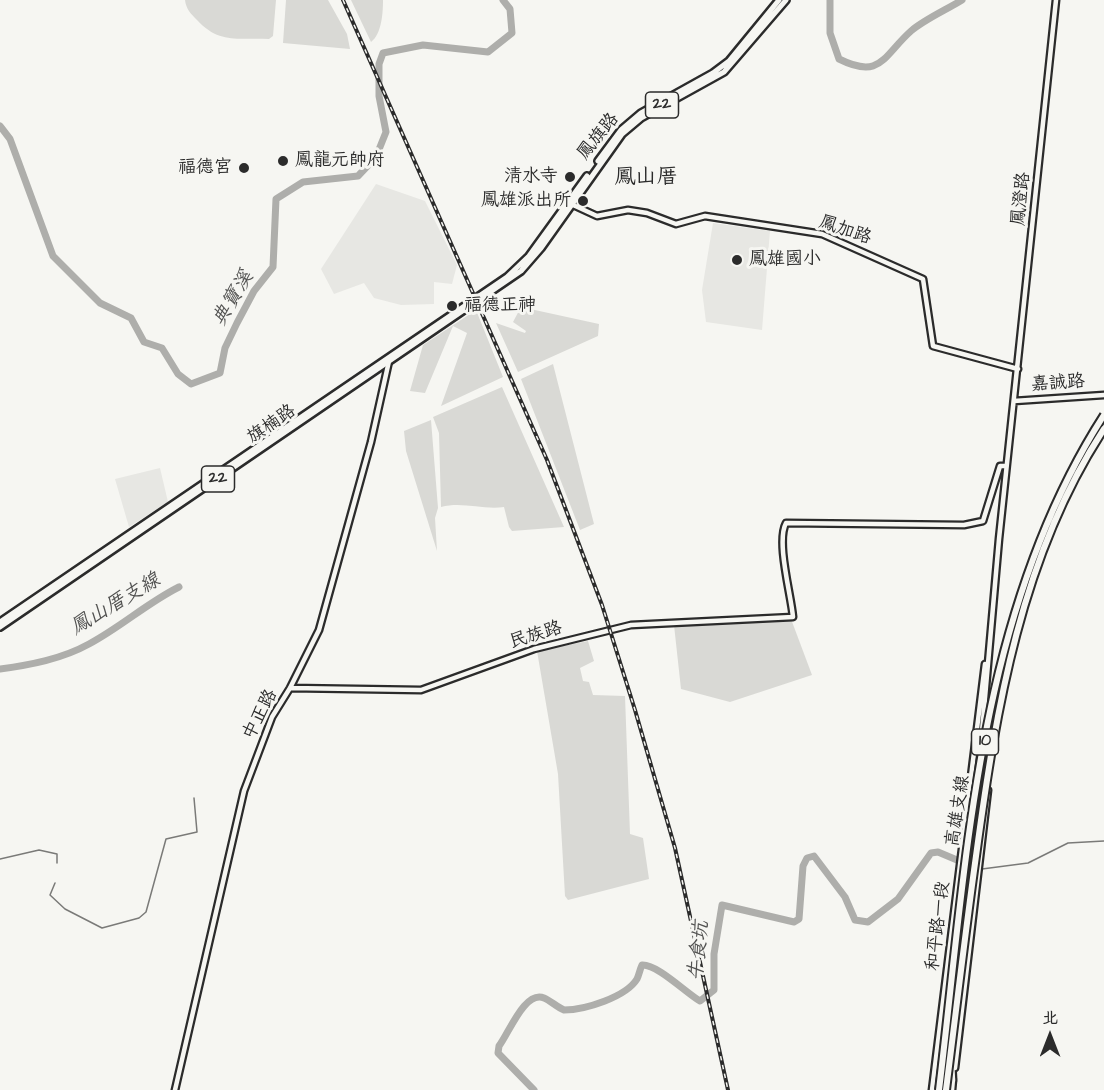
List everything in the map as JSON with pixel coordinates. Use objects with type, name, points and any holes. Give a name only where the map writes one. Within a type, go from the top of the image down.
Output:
[{"type":"highway","name":"高雄支線","points":[[939,1090],[971,826],[994,686],[1026,575],[1047,522],[1089,438],[1104,416]]},
{"type":"highway","name":"高雄支線","points":[[946,1090],[984,794],[1003,686],[1024,602],[1038,566],[1059,514],[1104,429]]},
{"type":"main road","name":"鳳旗路","points":[[527,265],[621,130],[640,113],[717,70],[740,49],[779,0]]},
{"type":"main road","name":"鳳旗路","points":[[516,270],[570,204],[622,134],[641,118],[724,72],[786,0]]},
{"type":"main road","name":"旗楠路","points":[[0,627],[527,265]]},
{"type":"main road","name":"旗楠路","points":[[0,622],[389,361],[516,270]]},
{"type":"street","name":"鳳澄路","points":[[1014,401],[1056,0]]},
{"type":"street","name":"鳳加路","points":[[570,204],[597,216],[628,210],[647,213],[676,224],[705,216],[822,234],[923,279],[933,346],[1018,369]]},
{"type":"street","name":"中正路","points":[[175,1090],[243,790],[268,726],[319,630],[389,361]]},
{"type":"street","name":"嘉誠路","points":[[1014,401],[1104,395]]},
{"type":"street","name":"和平路一段","points":[[932,1090],[978,711],[987,659],[1014,401]]},
{"type":"street","name":"民族路","points":[[290,688],[421,690],[534,649],[631,625],[793,617],[783,546],[786,523],[964,525],[983,521],[996,475],[1000,466],[1006,466]]},
{"type":"street","name":"和平路一段","points":[[952,1090],[988,790],[987,659]]},
{"type":"street","name":"和平路一段","points":[[953,1081],[951,1014],[980,790],[980,753],[986,704]]},
{"type":"shaded area","points":[[185,0],[276,0],[273,36],[269,39],[239,39],[214,33],[205,28],[191,13]]},
{"type":"shaded area","points":[[286,0],[328,0],[347,34],[350,49],[283,43]]},
{"type":"shaded area","points":[[351,0],[383,0],[380,28],[371,42]]},
{"type":"shaded area","points":[[376,184],[425,201],[457,265],[452,284],[434,282],[434,304],[401,305],[374,298],[364,283],[334,294],[321,269]]},
{"type":"shaded area","name":"鳳雄國小","points":[[713,223],[770,231],[762,330],[706,322],[702,290]]},
{"type":"shaded area","points":[[521,307],[599,324],[598,336],[518,372],[496,323],[525,333],[526,331],[513,322]]},
{"type":"shaded area","points":[[476,310],[503,377],[441,406],[467,333],[453,326],[425,393],[410,391],[423,345]]},
{"type":"shaded area","points":[[553,364],[594,524],[580,530],[521,379]]},
{"type":"shaded area","points":[[502,387],[564,527],[512,531],[504,507],[449,505],[441,507],[439,433],[433,417]]},
{"type":"shaded area","points":[[431,420],[438,508],[435,518],[437,551],[406,451],[404,431]]},
{"type":"shaded area","points":[[160,468],[168,502],[129,527],[115,479]]},
{"type":"shaded area","points":[[791,619],[812,675],[730,702],[681,689],[674,625]]},
{"type":"shaded area","points":[[588,641],[594,661],[580,668],[583,681],[589,682],[593,695],[625,696],[630,834],[643,838],[649,879],[568,900],[565,896],[558,774],[537,651]]},
{"type":"waterway","name":"典寶溪","points":[[0,126],[10,139],[53,256],[100,303],[131,318],[144,342],[162,348],[178,374],[191,384],[220,373],[225,348],[237,323],[254,291],[273,267],[276,199],[303,182],[358,176],[376,157],[386,132],[379,96],[379,64],[383,53],[423,45],[488,52],[512,33],[510,9],[503,0]]},
{"type":"waterway","name":"典寶溪","points":[[830,0],[830,33],[839,59],[864,67],[880,62],[911,31],[962,0]]},
{"type":"waterway","name":"鳳山厝支線","points":[[0,669],[46,661],[79,649],[179,587]]},
{"type":"waterway","points":[[55,883],[50,895],[65,909],[102,928],[139,918],[146,912],[166,839],[197,832],[194,798]]},
{"type":"waterway","name":"牛食坑","points":[[982,869],[1028,863],[1068,843],[1104,841]]},
{"type":"waterway","points":[[0,859],[39,850],[57,854],[57,863]]},
{"type":"waterway","name":"牛食坑","points":[[534,1090],[498,1053],[499,1046],[518,1014],[530,1000],[537,997],[544,998],[564,1010],[593,1005],[615,997],[632,986],[642,965],[655,969],[700,1001],[714,990],[714,954],[722,905],[794,922],[799,919],[803,866],[807,858],[814,856],[845,897],[855,920],[868,922],[898,899],[931,853],[938,852],[957,860]]},
{"type":"railway","points":[[343,0],[547,460],[602,605],[675,848],[728,1090]]},
{"type":"place","name":"鳳龍元帥府","points":[[283,161]]},
{"type":"place","name":"福德宮","points":[[244,168]]},
{"type":"place","name":"清水寺","points":[[570,177]]},
{"type":"place","name":"鳳雄派出所","points":[[583,201]]},
{"type":"place","name":"鳳雄國小","points":[[737,260]]},
{"type":"place","name":"福德正神","points":[[452,306]]},
{"type":"district","name":"鳳山厝","points":[[646,179]]}]
